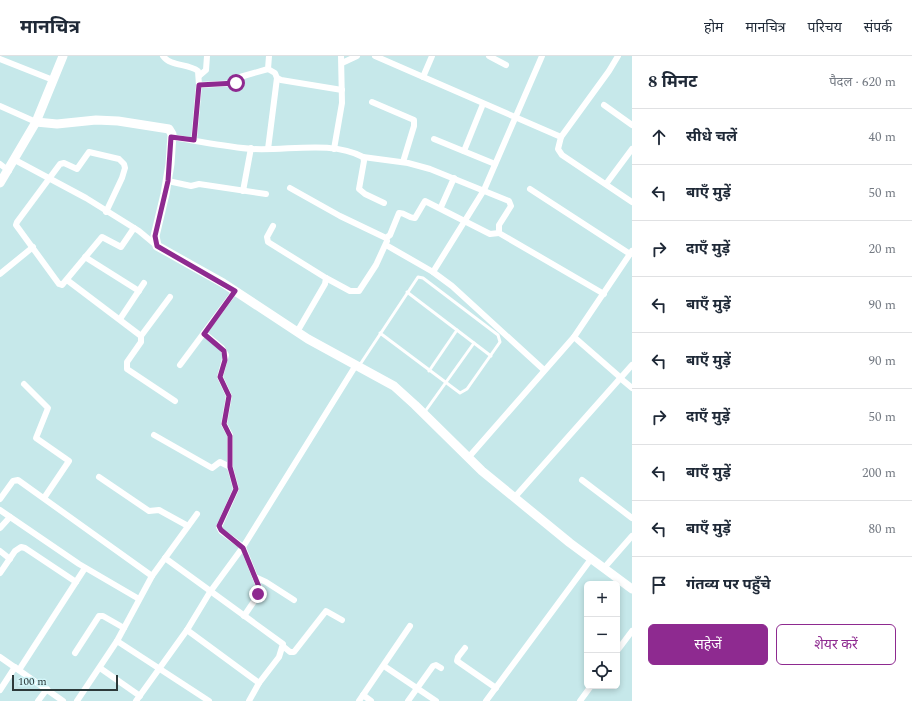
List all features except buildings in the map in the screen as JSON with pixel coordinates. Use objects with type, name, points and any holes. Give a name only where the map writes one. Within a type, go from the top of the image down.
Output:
[{"type":"street","points":[[0,183],[9,171],[36,122],[63,56]]},
{"type":"street","points":[[163,56],[170,62],[194,67],[198,71],[199,85],[194,140]]},
{"type":"street","points":[[199,76],[206,70],[207,56]]},
{"type":"street","points":[[268,69],[269,56]]},
{"type":"street","points":[[334,149],[342,90],[341,56]]},
{"type":"street","points":[[342,63],[357,56]]},
{"type":"street","points":[[375,56],[561,137]]},
{"type":"street","points":[[423,77],[432,56]]},
{"type":"street","points":[[488,56],[506,65]]},
{"type":"street","points":[[434,272],[484,190],[542,56]]},
{"type":"street","points":[[618,56],[609,71],[561,137],[558,146],[559,153],[632,202]]},
{"type":"street","points":[[0,60],[53,80]]},
{"type":"street","points":[[199,85],[235,83],[240,77],[268,69],[275,73],[277,78],[268,149]]},
{"type":"street","points":[[277,78],[281,80],[342,90]]},
{"type":"street","points":[[372,102],[414,120],[414,126],[403,162]]},
{"type":"street","points":[[464,151],[483,104]]},
{"type":"street","points":[[604,105],[632,125]]},
{"type":"street","points":[[0,106],[36,122],[57,124],[96,120],[118,121],[165,127],[169,129],[171,137],[168,181],[155,236],[157,246]]},
{"type":"street","points":[[171,137],[251,148],[334,149],[363,157],[403,162],[454,178],[511,203],[499,225],[499,233]]},
{"type":"street","points":[[434,139],[495,164]]},
{"type":"street","points":[[243,191],[251,148]]},
{"type":"street","points":[[606,184],[632,149]]},
{"type":"street","points":[[106,212],[125,168],[122,161],[89,152],[78,169],[61,163],[17,222],[18,229],[60,285],[64,285],[102,237],[119,246],[122,246],[134,228]]},
{"type":"street","points":[[363,157],[364,161],[359,189],[365,194],[384,203]]},
{"type":"street","points":[[15,160],[86,198],[106,212],[134,228],[157,246],[235,291],[297,332],[394,386],[468,458],[514,498],[591,559],[632,589]]},
{"type":"street","points":[[0,164],[9,171]]},
{"type":"street","points":[[441,207],[454,178]]},
{"type":"street","points":[[168,181],[191,186],[199,184],[266,194]]},
{"type":"street","points":[[290,188],[356,224],[389,238]]},
{"type":"street","points":[[468,458],[574,337],[631,253],[530,189]]},
{"type":"street","points":[[273,226],[267,237],[268,242],[350,291],[359,291],[376,265],[399,213],[415,218],[425,201],[441,207],[490,234],[499,233],[604,294]]},
{"type":"street","points":[[386,245],[434,272],[482,311],[544,370]]},
{"type":"street","points":[[0,274],[33,247]]},
{"type":"street","points":[[86,257],[139,291]]},
{"type":"street","points":[[297,332],[325,284],[326,278]]},
{"type":"street","points":[[67,280],[142,336]]},
{"type":"street","points":[[120,319],[144,283]]},
{"type":"street","points":[[180,365],[235,291]]},
{"type":"street","points":[[170,297],[142,336],[141,342],[126,362],[127,369],[175,401]]},
{"type":"street","points":[[204,334],[222,348],[226,355],[220,377],[229,396],[224,424],[230,436],[230,467],[236,489],[219,526],[221,530],[243,548],[259,587],[258,594],[244,616]]},
{"type":"street","points":[[574,337],[632,388]]},
{"type":"street","points":[[100,668],[138,698],[187,630],[210,592],[243,548],[357,366]]},
{"type":"street","points":[[514,498],[632,366]]},
{"type":"street","points":[[24,384],[48,408],[36,438],[69,461],[44,498]]},
{"type":"street","points":[[154,435],[212,468],[220,462],[230,467]]},
{"type":"street","points":[[99,477],[149,510],[159,510],[188,526]]},
{"type":"street","points":[[0,499],[15,480],[26,484],[152,576]]},
{"type":"street","points":[[582,480],[632,518]]},
{"type":"street","points":[[0,510],[85,568],[139,599]]},
{"type":"street","points":[[77,701],[117,641],[152,576],[197,514]]},
{"type":"street","points":[[0,528],[10,517]]},
{"type":"street","points":[[604,568],[632,536]]},
{"type":"street","points":[[0,573],[18,548],[25,548],[76,582]]},
{"type":"street","points":[[0,552],[10,559]]},
{"type":"street","points":[[165,558],[210,592],[281,641],[284,647],[290,652],[294,652],[326,611],[342,620]]},
{"type":"street","points":[[486,701],[591,559]]},
{"type":"street","points":[[0,690],[17,669],[85,568]]},
{"type":"street","points":[[255,577],[266,582],[294,600]]},
{"type":"street","points":[[76,653],[99,616],[103,616],[124,628]]},
{"type":"street","points":[[370,701],[361,698],[410,626]]},
{"type":"street","points":[[187,630],[259,683]]},
{"type":"street","points":[[620,647],[632,631]]},
{"type":"street","points":[[117,641],[208,701]]},
{"type":"street","points":[[252,700],[259,683],[274,665],[284,647]]},
{"type":"street","points":[[465,648],[458,657],[457,661],[496,688]]},
{"type":"street","points":[[0,657],[64,701]]},
{"type":"street","points":[[408,701],[434,666],[436,665],[441,668]]},
{"type":"street","points":[[384,666],[436,701]]},
{"type":"street","points":[[38,701],[47,689]]},
{"type":"street","points":[[580,701],[589,689]]},
{"type":"lane","points":[[357,366],[416,279],[423,278],[498,334],[500,342],[464,392],[455,391],[380,333]]},
{"type":"lane","points":[[407,292],[491,356]]},
{"type":"lane","points":[[429,371],[457,330]]},
{"type":"lane","points":[[424,414],[474,343]]},
{"type":"route","points":[[236,83],[199,85],[194,140],[171,137],[170,164],[166,194],[155,236],[157,246],[174,257],[196,267],[224,283],[235,291],[204,334],[222,348],[226,355],[220,377],[228,391],[229,396],[224,424],[230,436],[230,467],[236,486],[236,493],[219,526],[221,530],[243,548],[259,587],[258,594]]}]
